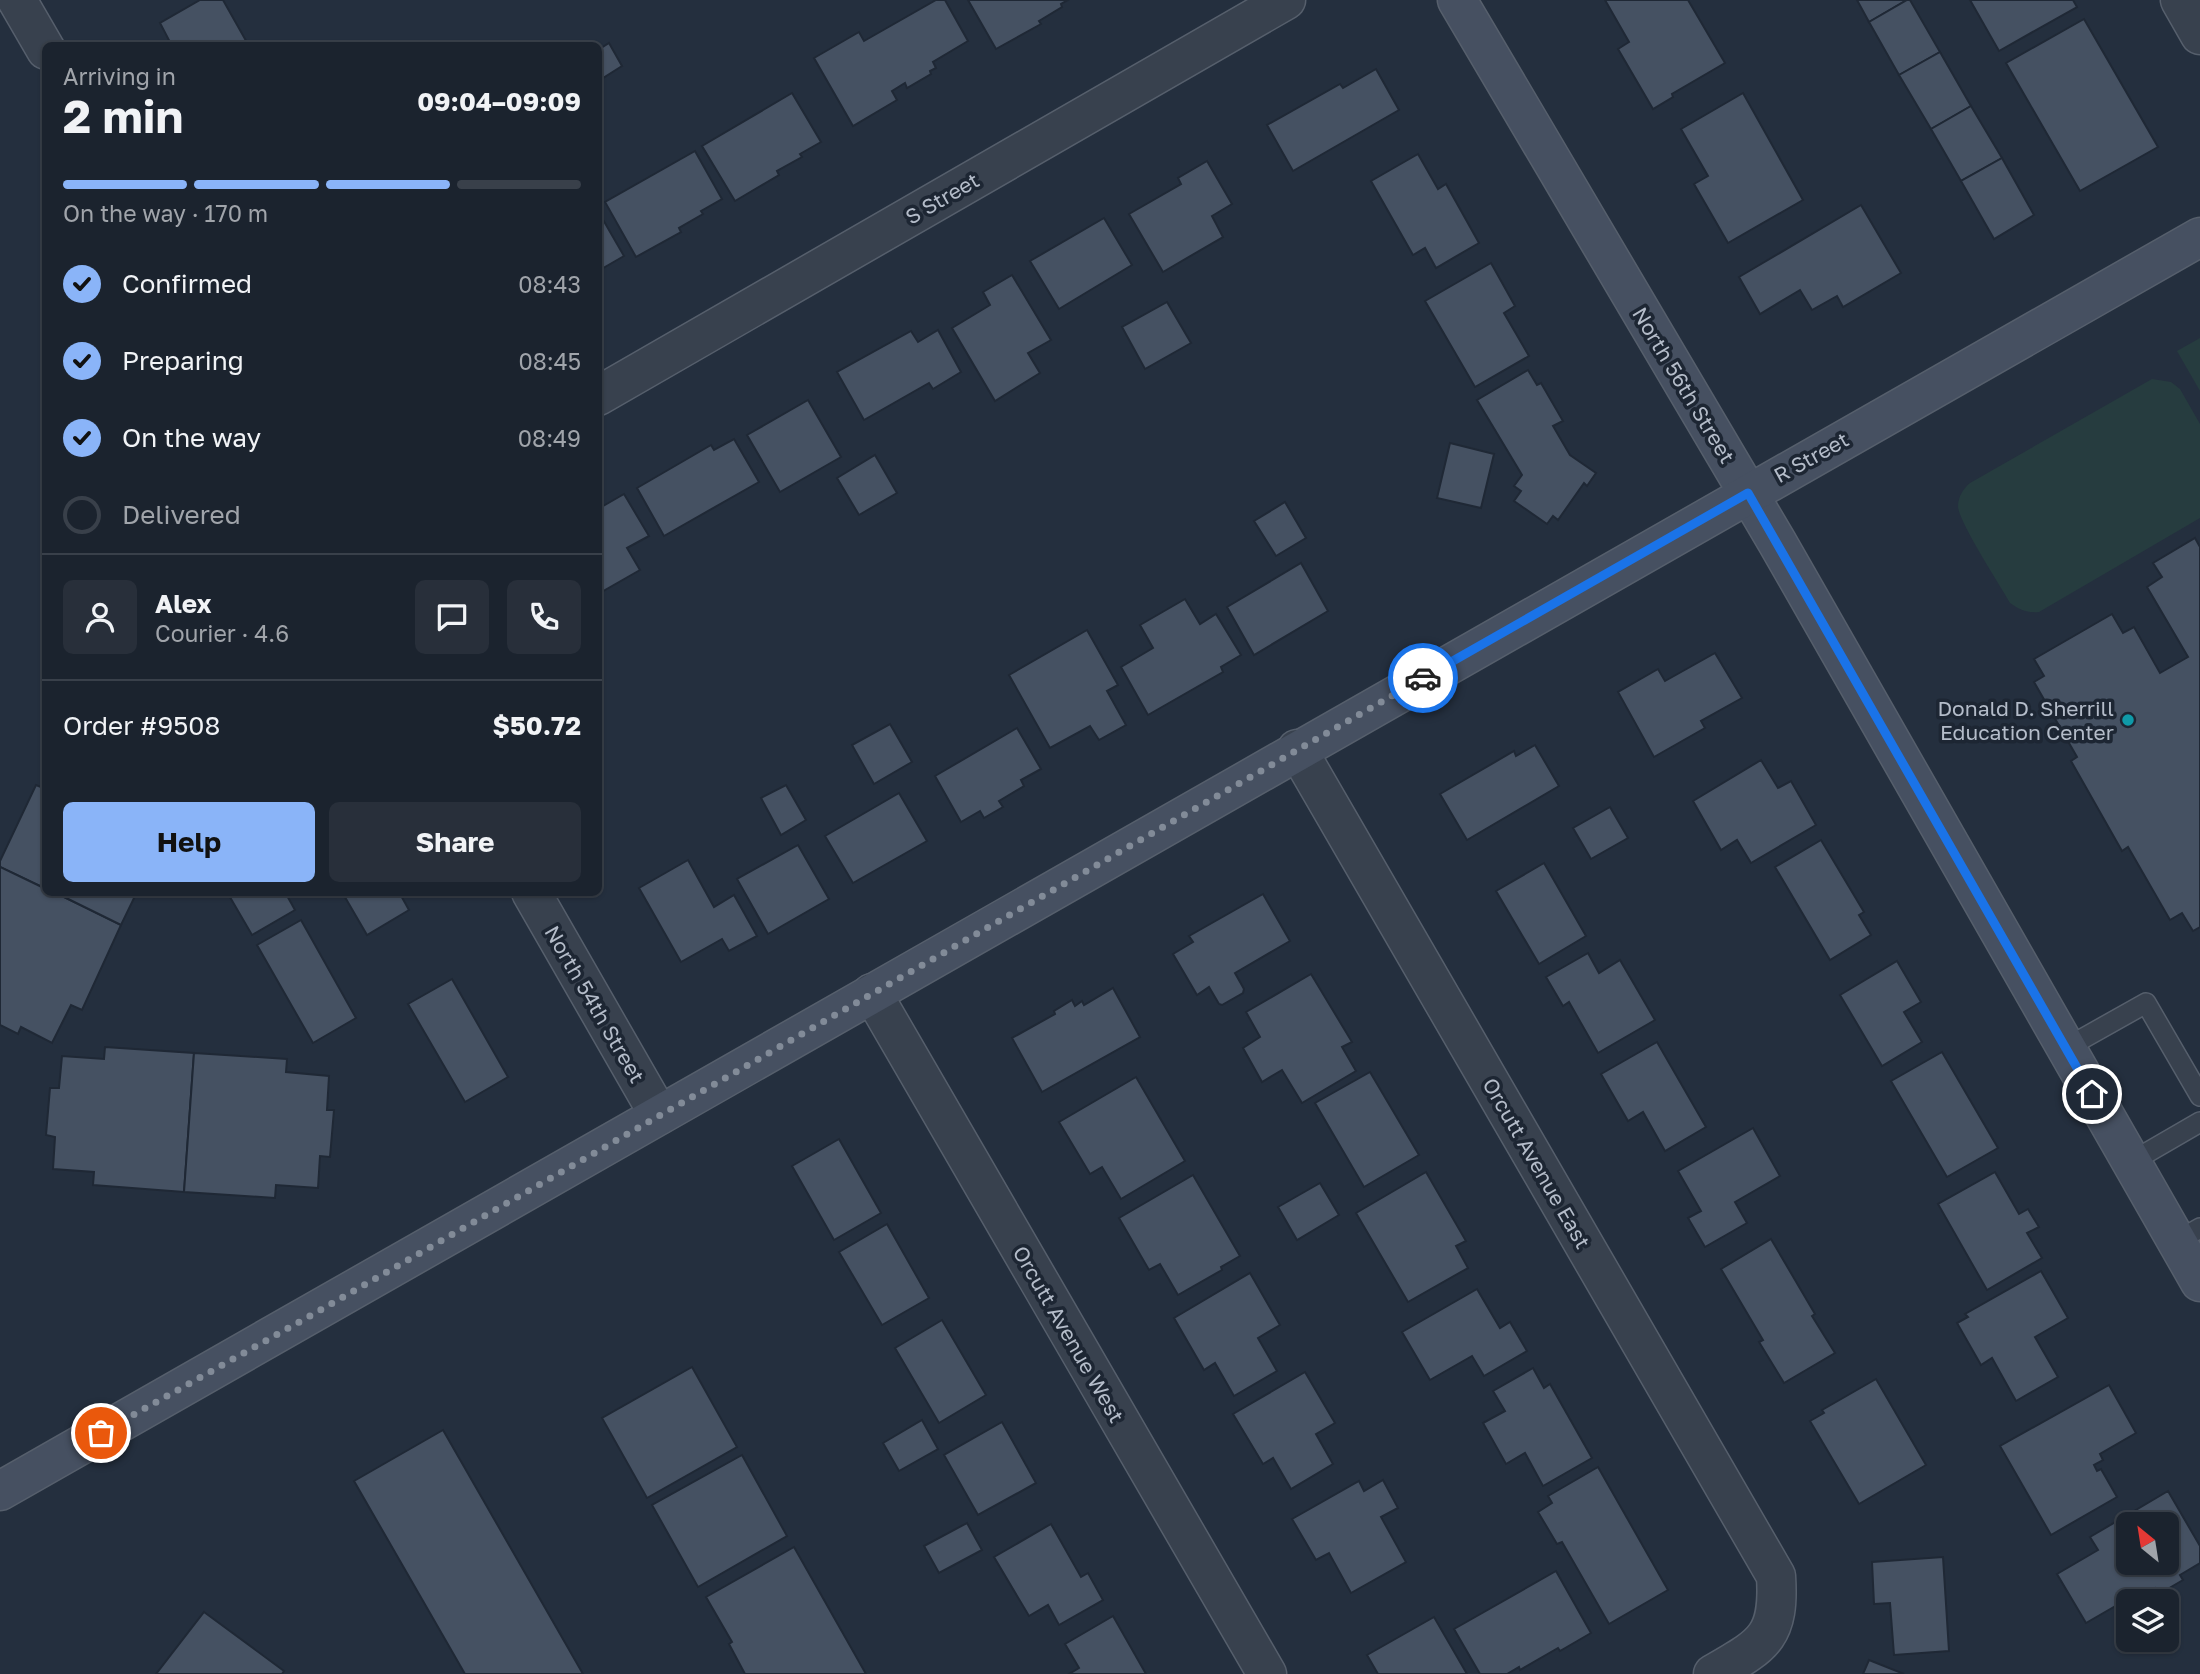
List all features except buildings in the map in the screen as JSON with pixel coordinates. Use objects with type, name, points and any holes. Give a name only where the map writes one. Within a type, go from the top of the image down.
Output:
[{"type":"main road","name":"North 56th Street","points":[[1457,0],[1748,493],[2131,1162],[2188,1235],[2200,1282]]},
{"type":"main road","name":"R Street","points":[[0,1491],[1297,749],[2200,237]]},
{"type":"street","points":[[17,0],[42,43]]},
{"type":"street","name":"S Street","points":[[602,394],[1286,0]]},
{"type":"street","points":[[2180,0],[2200,35]]},
{"type":"street","name":"Orcutt Avenue East","points":[[1297,749],[1776,1576],[1778,1607],[1770,1631],[1752,1651],[1713,1674]]},
{"type":"street","name":"North 54th Street","points":[[533,896],[659,1115]]},
{"type":"street","name":"Orcutt Avenue West","points":[[872,993],[1267,1674]]},
{"type":"lane","points":[[2066,1048],[2146,1003],[2200,1096]]},
{"type":"lane","points":[[2131,1162],[2200,1122]]},
{"type":"green space","points":[[2200,338],[2200,391],[2177,351]]},
{"type":"green space","points":[[2152,379],[2171,382],[2180,389],[2200,424],[2200,518],[2039,612],[2020,609],[2010,603],[1960,515],[1958,503],[1963,491],[1970,483]]},
{"type":"way so far","points":[[101,1433],[1423,678]]},
{"type":"place","name":"Donald D. Sherrill Education Center","points":[[2128,720]]},
{"type":"route","points":[[1423,678],[1748,493],[2092,1094]]}]
